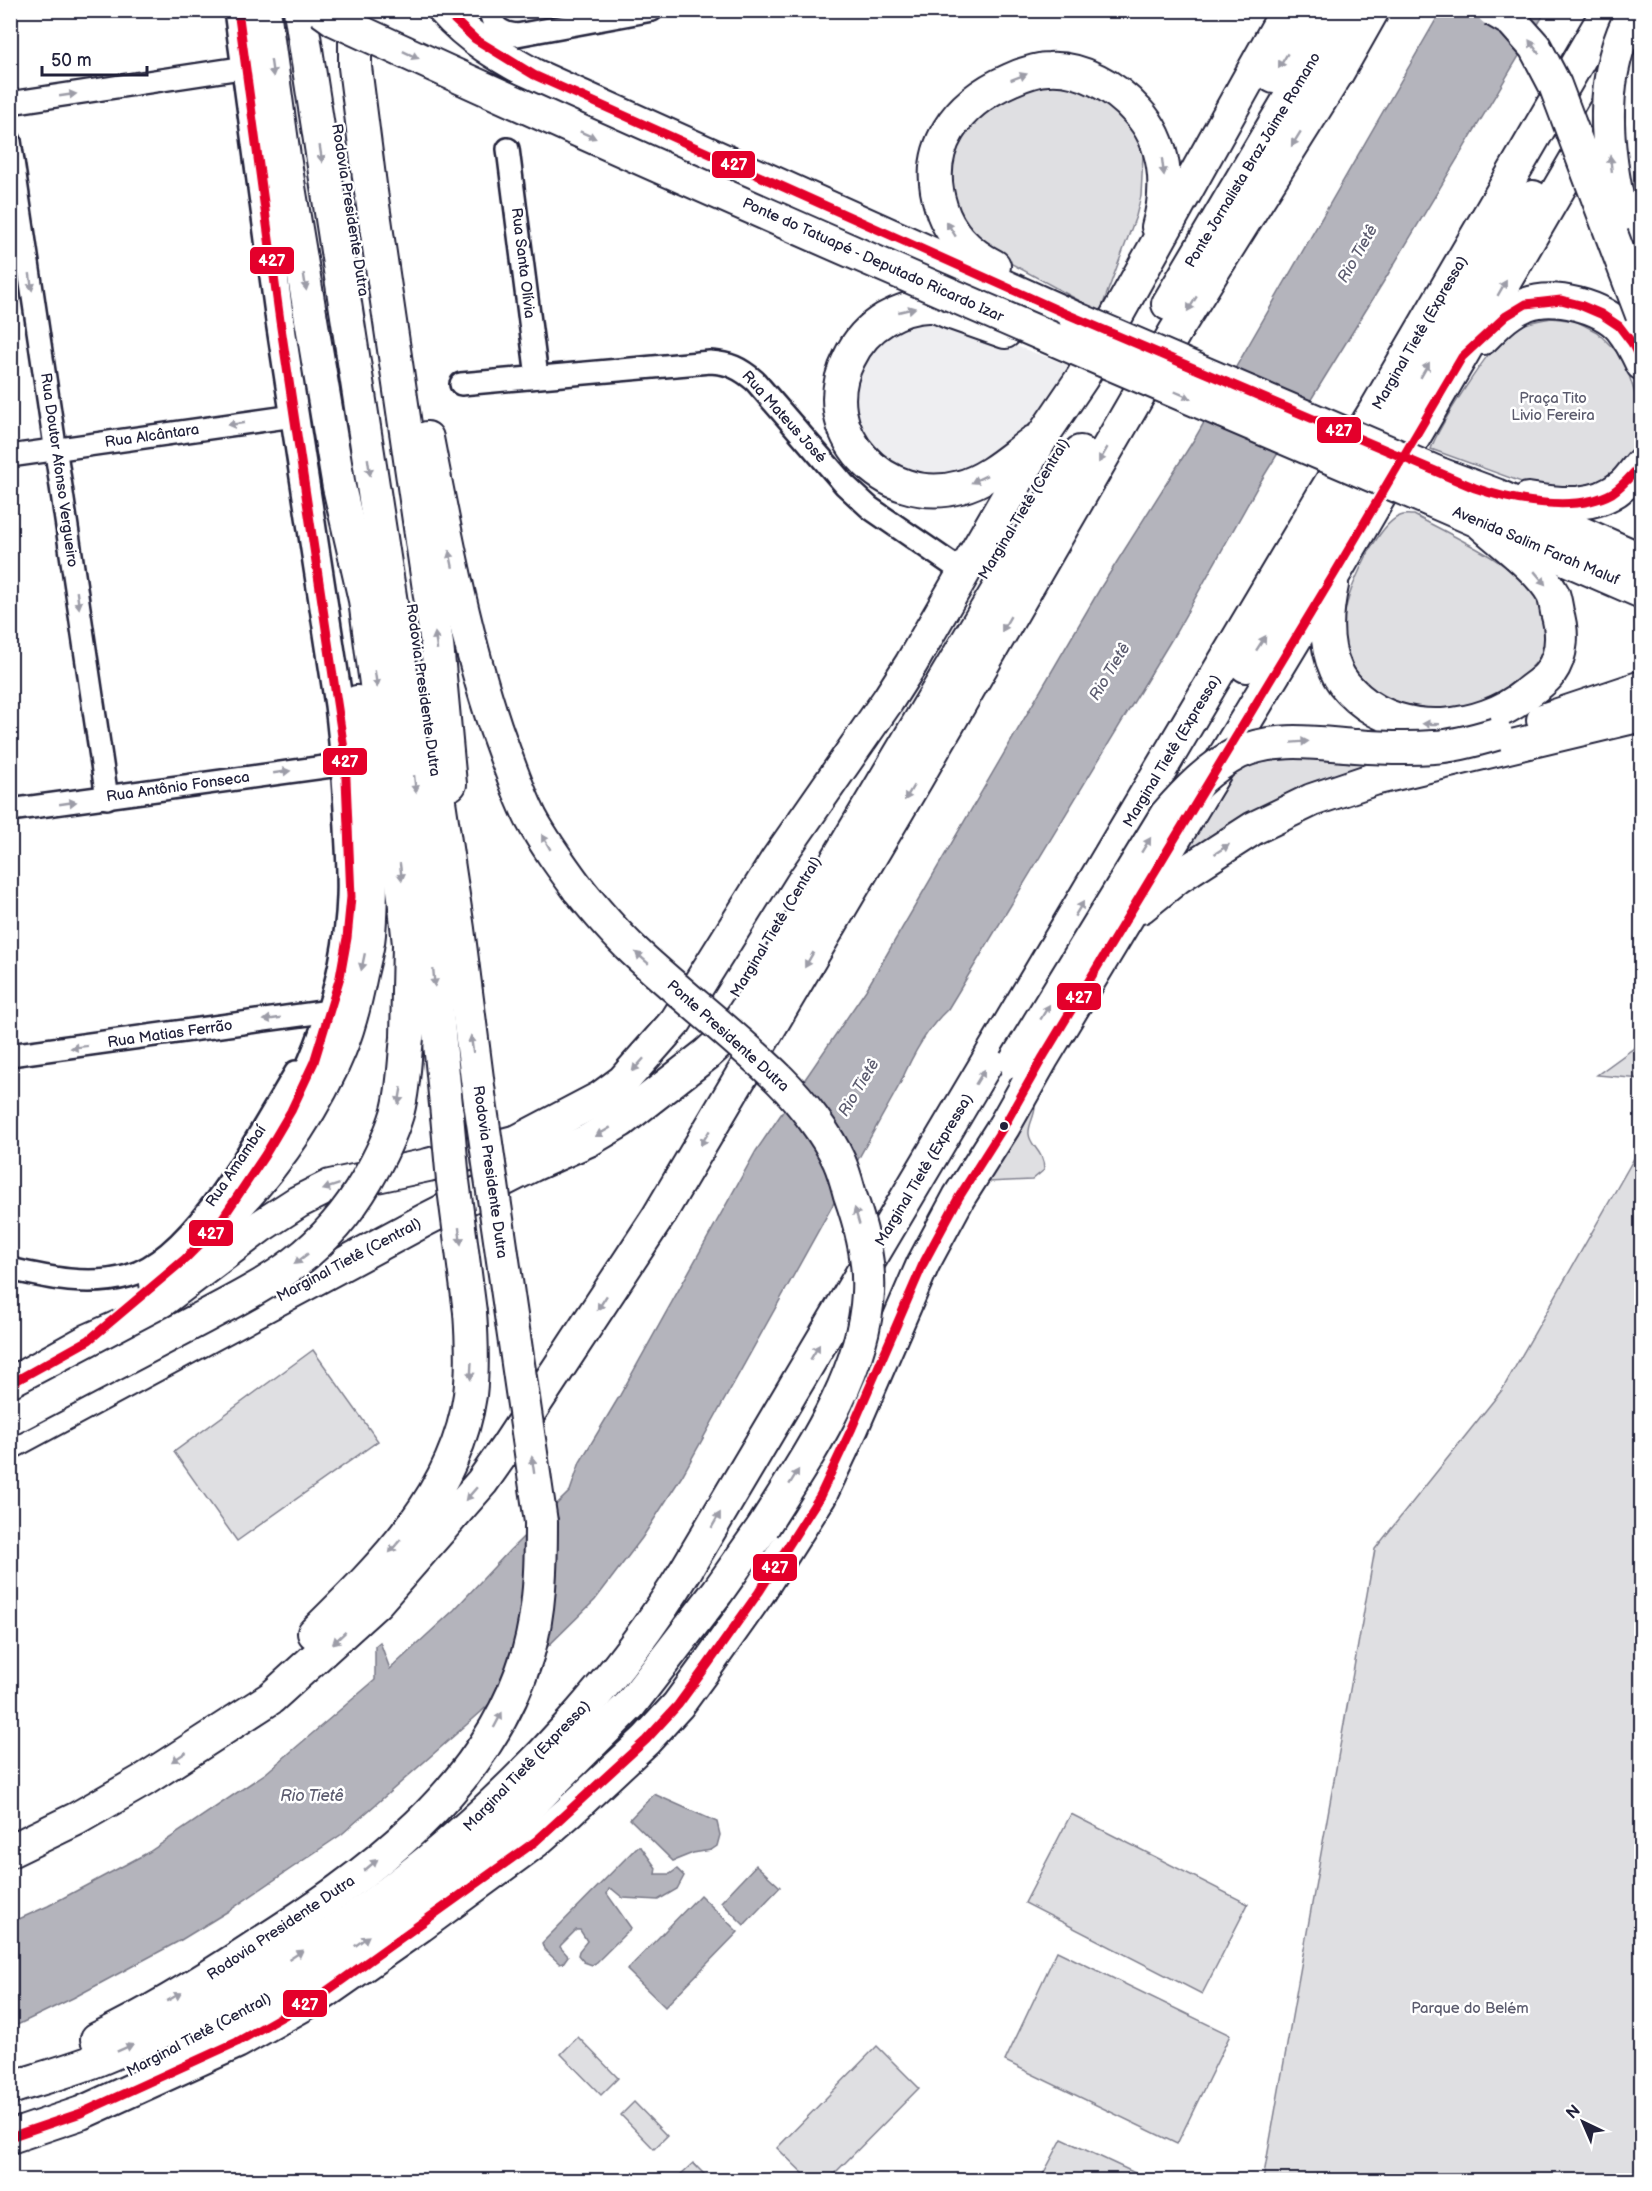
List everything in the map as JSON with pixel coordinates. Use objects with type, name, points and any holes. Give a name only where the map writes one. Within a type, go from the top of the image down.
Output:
[{"type":"highway","points":[[10,1419],[281,1274],[313,1249],[351,1206],[389,1137],[402,1089],[407,1038],[409,944],[403,886],[365,600],[339,487],[284,157],[264,10]]},
{"type":"highway","name":"Rodovia Presidente Dutra","points":[[228,1725],[257,1689],[360,1587],[416,1521],[445,1476],[459,1440],[470,1395],[472,1346],[470,1312],[453,1181],[411,746],[300,10]]},
{"type":"highway","name":"Rodovia Presidente Dutra","points":[[10,2076],[123,2026],[203,1980],[340,1890],[405,1836],[448,1795],[479,1756],[506,1706],[528,1652],[541,1573],[541,1522],[480,1102],[458,929],[321,10]]},
{"type":"highway","name":"Ponte do Tatuapé - Deputado Ricardo Izar","points":[[321,10],[335,20],[536,113],[1063,323]]},
{"type":"highway","points":[[356,10],[355,67],[370,185],[437,644],[459,869],[458,929]]},
{"type":"highway","name":"Ponte Presidente Dutra","points":[[356,10],[412,357],[465,626],[492,715],[518,788],[531,817],[553,855],[607,924],[632,950],[781,1081],[812,1117],[838,1160],[859,1219],[866,1253],[868,1293],[863,1326],[852,1365],[832,1412],[763,1527],[717,1591]]},
{"type":"highway","name":"Ponte do Tatuapé - Deputado Ricardo Izar","points":[[444,10],[501,58],[534,75],[1063,323],[1435,487]]},
{"type":"highway","points":[[10,1384],[88,1340],[139,1318],[261,1226],[298,1202],[330,1186],[429,1165],[518,1141],[600,1098],[623,1081],[676,1021],[776,861],[900,682],[1044,434],[1082,378],[1287,10]]},
{"type":"highway","name":"Marginal Tietê (Central)","points":[[10,1443],[424,1220],[533,1165],[590,1140],[621,1122],[652,1099],[730,1033],[736,1011],[766,948],[926,671],[1097,387],[1314,10]]},
{"type":"highway","name":"Ponte Jornalista Braz Jaime Romano","points":[[1158,320],[1324,40],[1346,19],[1360,10]]},
{"type":"highway","points":[[10,1851],[76,1819],[144,1780],[270,1698],[377,1602],[482,1482],[682,1177],[917,778],[1170,341],[1338,72],[1373,10]]},
{"type":"highway","points":[[1493,10],[1512,21],[1535,47],[1555,85],[1641,315]]},
{"type":"highway","points":[[1634,10],[1613,62],[1607,97],[1607,126],[1612,179],[1641,304]]},
{"type":"highway","name":"Marginal Tietê (Expressa)","points":[[1474,285],[1481,258],[1598,46],[1606,15]]},
{"type":"highway","name":"Marginal Tietê (Expressa)","points":[[10,2088],[96,2061],[175,2026],[273,1971],[365,1910],[460,1835],[552,1745],[616,1670],[661,1610],[686,1570],[1376,409],[1606,15]]},
{"type":"highway","points":[[1139,808],[1178,763],[1213,716],[1275,622],[1474,285],[1616,76],[1635,57]]},
{"type":"highway","points":[[10,2137],[81,2113],[261,2030],[324,1993],[486,1879],[569,1812],[646,1740],[678,1705],[765,1583],[820,1496],[923,1264],[946,1221],[1124,921],[1336,572],[1635,57]]},
{"type":"highway","points":[[1044,434],[983,478],[959,488],[935,490],[909,488],[887,479],[865,461],[849,440],[839,415],[838,392],[844,367],[858,341],[878,323],[902,309],[932,306],[1028,340],[1063,323],[1051,293],[982,260],[959,241],[944,217],[936,193],[935,171],[940,145],[951,125],[969,105],[995,87],[1022,75],[1048,68],[1070,71],[1098,81],[1128,100],[1145,119],[1154,134],[1163,161],[1165,186],[1162,210],[1150,256]]},
{"type":"highway","points":[[1641,101],[1634,154],[1635,193],[1641,228]]},
{"type":"highway","points":[[1462,357],[1506,316],[1516,310],[1535,302],[1561,300],[1601,314],[1619,326],[1632,343],[1641,364]]},
{"type":"highway","name":"Marginal Tietê (Central)","points":[[736,1011],[1158,320]]},
{"type":"highway","points":[[1435,487],[1566,504],[1588,501],[1605,495],[1622,485],[1641,463]]},
{"type":"highway","points":[[88,1340],[184,1259],[216,1228],[258,1181],[285,1146],[327,1075],[340,1048],[356,996],[369,935],[370,857],[365,770],[334,521],[339,487]]},
{"type":"highway","name":"Avenida Salim Farah Maluf","points":[[1435,487],[1482,524],[1641,592]]},
{"type":"highway","points":[[1496,495],[1641,560]]},
{"type":"highway","points":[[1336,572],[1329,605],[1329,648],[1336,671],[1351,692],[1366,705],[1393,719],[1419,724],[1453,725],[1495,714],[1519,699],[1550,674],[1560,651],[1562,628],[1553,594],[1537,573],[1482,524]]},
{"type":"highway","points":[[734,927],[749,917],[926,671]]},
{"type":"highway","points":[[901,1210],[927,1191],[1015,1062],[1166,815],[1189,788],[1213,768],[1240,753],[1269,744],[1310,741],[1358,746],[1433,748],[1461,744],[1641,687]]},
{"type":"highway","points":[[1507,731],[1641,704]]},
{"type":"highway","points":[[1124,921],[1178,877],[1254,828],[1312,800],[1374,779],[1641,715]]},
{"type":"highway","points":[[433,1889],[459,1853],[558,1758],[597,1715],[680,1603],[686,1570]]},
{"type":"highway","points":[[486,1879],[498,1856],[532,1826],[611,1748],[680,1665],[711,1622],[717,1591]]},
{"type":"highway","name":"Marginal Tietê (Central)","points":[[10,2115],[50,2103],[136,2070],[252,2010],[353,1947],[433,1889],[467,1863],[515,1820],[606,1731],[630,1705],[717,1591]]},
{"type":"main road","name":"Rua Amambaí","points":[[216,1228],[265,1155],[291,1111],[314,1062],[340,977],[351,897],[346,764],[339,705],[294,416],[238,10]]},
{"type":"street","points":[[490,10],[491,19],[496,28],[504,33],[517,35],[652,10]]},
{"type":"street","points":[[10,103],[247,67]]},
{"type":"street","name":"Rua Doutor Afonso Vergueiro","points":[[10,141],[107,798]]},
{"type":"street","name":"Rua Santa Olívia","points":[[508,149],[537,377]]},
{"type":"street","name":"Rua Mateus José","points":[[461,384],[710,362],[727,363],[741,369],[755,381],[845,485],[870,508],[963,572]]},
{"type":"street","name":"Rua Alcântara","points":[[10,456],[294,416]]},
{"type":"street","name":"Rua Antônio Fonseca","points":[[10,810],[346,764]]},
{"type":"street","name":"Rua Matias Ferrão","points":[[10,1055],[330,1011]]},
{"type":"street","name":"Rua Amambaí","points":[[10,1269],[86,1281],[108,1281],[147,1269],[171,1251],[198,1223],[235,1172],[296,1072],[306,1064],[314,1062]]},
{"type":"shaded area","points":[[917,319],[953,323],[1068,365],[1023,439],[962,475],[902,474],[863,437],[851,398],[872,342]]},
{"type":"green space","points":[[1056,82],[1094,90],[1140,135],[1143,155],[1141,196],[1136,216],[1100,312],[981,247],[961,224],[948,181],[958,138],[1003,94]]},
{"type":"green space","name":"Praça Tito Livio Fereira","points":[[1552,318],[1576,321],[1597,332],[1616,351],[1628,372],[1639,406],[1641,429],[1638,445],[1622,464],[1590,486],[1546,491],[1431,449],[1443,423],[1465,388],[1500,341],[1518,327]]},
{"type":"green space","points":[[1402,515],[1414,515],[1499,562],[1516,574],[1537,598],[1545,634],[1544,647],[1539,658],[1515,682],[1479,703],[1436,710],[1409,708],[1382,695],[1370,686],[1359,675],[1345,649],[1344,614],[1353,585],[1366,557],[1380,534],[1390,523]]},
{"type":"green space","points":[[1290,757],[1353,763],[1410,763],[1180,861],[1223,786],[1235,772],[1248,766]]},
{"type":"green space","points":[[1641,1043],[1641,1079],[1597,1075]]},
{"type":"green space","points":[[1035,1105],[1029,1134],[1040,1153],[1044,1170],[1032,1180],[988,1182]]},
{"type":"green space","name":"Parque do Belém","points":[[1641,1146],[1641,2180],[1263,2180],[1375,1549],[1502,1390]]},
{"type":"green space","points":[[313,1350],[378,1441],[237,1541],[174,1452]]},
{"type":"green space","points":[[1071,1814],[1248,1904],[1202,1994],[1025,1903]]},
{"type":"green space","points":[[1057,1951],[1230,2035],[1177,2144],[1005,2061]]},
{"type":"green space","points":[[578,2037],[618,2078],[601,2095],[561,2054]]},
{"type":"green space","points":[[877,2046],[919,2088],[828,2180],[810,2180],[777,2148]]},
{"type":"green space","points":[[634,2102],[667,2136],[654,2149],[621,2115]]},
{"type":"green space","points":[[1062,2139],[1150,2180],[1040,2180]]},
{"type":"green space","points":[[693,2163],[710,2180],[684,2180],[679,2176]]},
{"type":"water","name":"Rio Tietê","points":[[1441,11],[1546,11],[1259,484],[1176,632],[948,1009],[920,1044],[682,1476],[642,1538],[595,1600],[481,1712],[342,1834],[230,1910],[181,1940],[73,1998],[11,2028],[10,1923],[48,1906],[149,1852],[266,1773],[375,1680],[375,1646],[380,1642],[390,1669],[454,1610],[570,1491],[580,1462],[619,1397],[756,1151],[866,990],[1101,587],[1195,438]]},
{"type":"water","points":[[654,1794],[717,1822],[720,1835],[717,1846],[711,1850],[693,1853],[673,1861],[630,1819]]},
{"type":"water","points":[[637,1847],[641,1847],[656,1868],[655,1874],[670,1874],[677,1869],[684,1876],[677,1889],[658,1900],[623,1898],[609,1889],[607,1894],[631,1928],[592,1965],[584,1962],[578,1955],[587,1941],[580,1930],[576,1930],[560,1947],[568,1956],[560,1964],[544,1949],[542,1943]]},
{"type":"water","points":[[756,1865],[780,1887],[744,1925],[721,1902]]},
{"type":"water","points":[[700,1895],[738,1932],[665,2007],[627,1970]]},
{"type":"transit line","name":"427","points":[[10,1384],[89,1340],[185,1259],[216,1228],[265,1155],[291,1111],[314,1062],[340,977],[347,938],[351,897],[345,756],[280,321],[238,10]]},
{"type":"transit line","name":"427","points":[[444,10],[475,39],[534,75],[1062,312],[1475,488],[1525,501],[1563,504],[1581,502],[1612,493],[1642,464]]},
{"type":"transit line","name":"427","points":[[10,2137],[81,2113],[237,2042],[324,1993],[536,1841],[646,1740],[678,1705],[708,1664],[759,1592],[820,1496],[923,1264],[959,1197],[1004,1126],[1462,357],[1506,316],[1526,304],[1561,300],[1601,314],[1619,326],[1632,343],[1642,363]]}]
